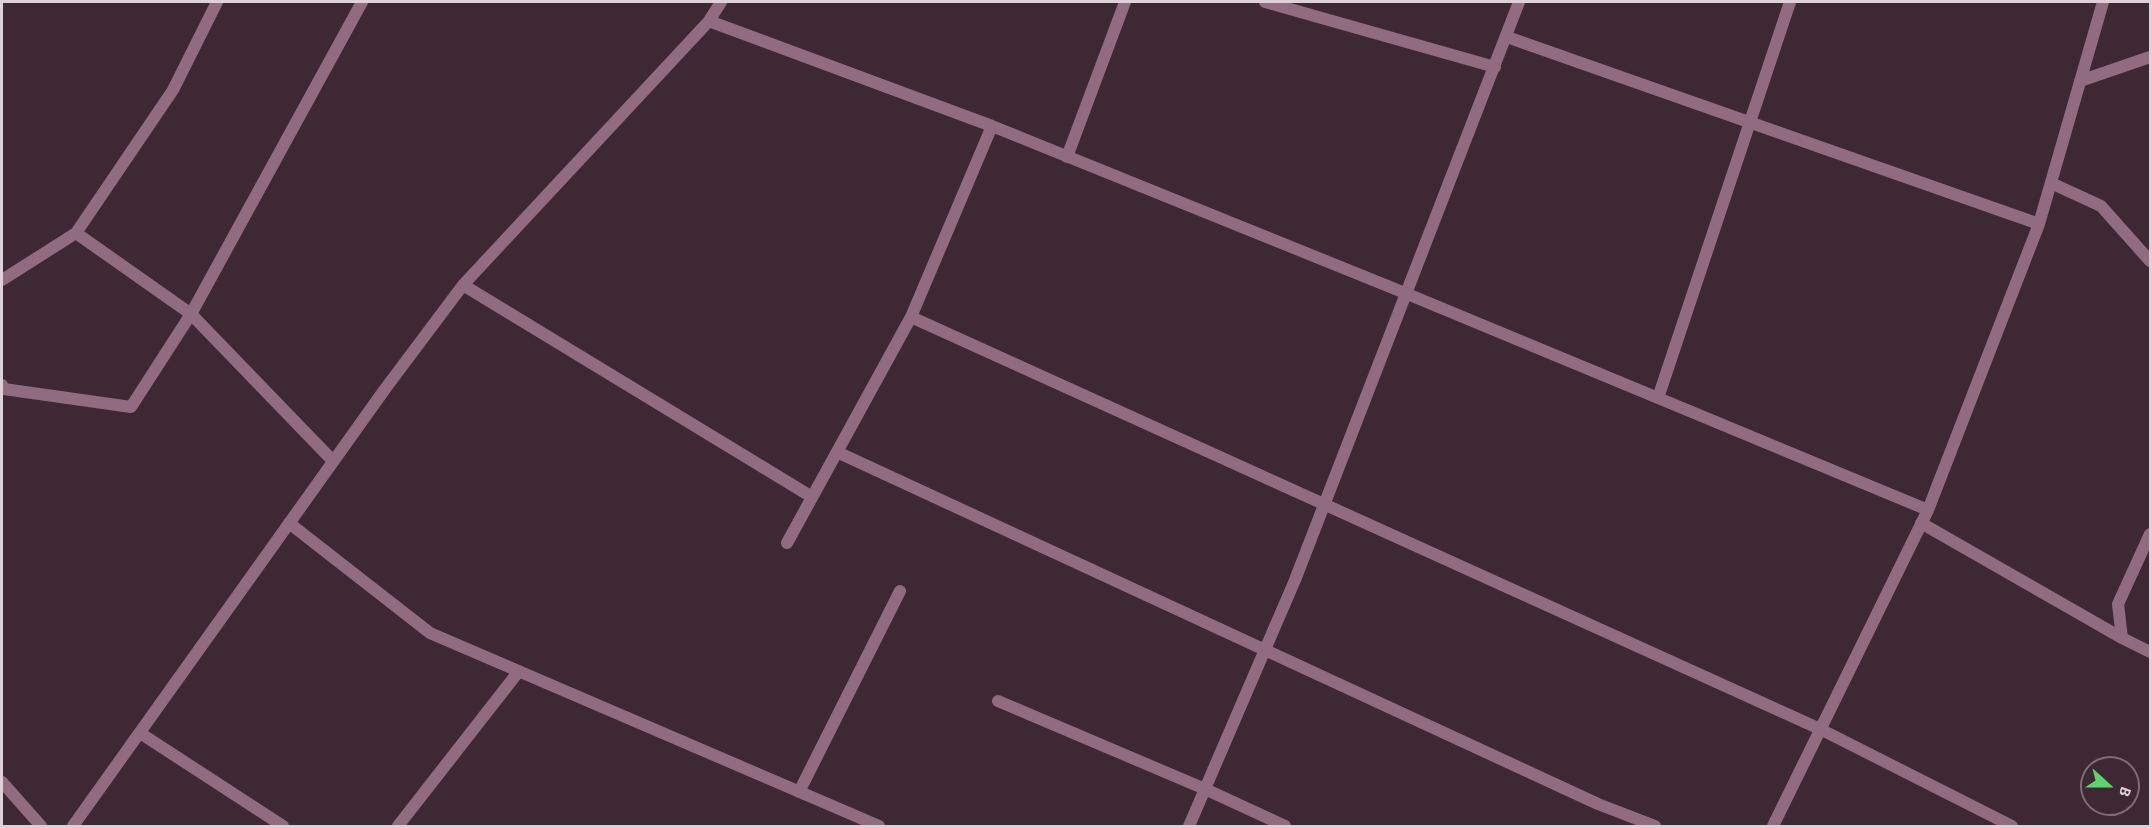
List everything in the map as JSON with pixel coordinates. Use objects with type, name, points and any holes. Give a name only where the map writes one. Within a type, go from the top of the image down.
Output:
[{"type":"street","points":[[2,280],[76,233],[173,90],[217,2]]},
{"type":"street","points":[[2,385],[4,389],[131,407],[191,314],[362,2]]},
{"type":"street","points":[[72,826],[333,460],[463,285],[709,21],[720,2]]},
{"type":"street","points":[[1067,157],[1125,2]]},
{"type":"street","points":[[1265,2],[1290,5],[1495,67]]},
{"type":"street","points":[[1189,826],[1295,580],[1519,2]]},
{"type":"street","points":[[1658,398],[1790,2]]},
{"type":"street","points":[[1773,826],[1928,510],[2039,224],[2103,2]]},
{"type":"street","points":[[709,21],[992,126],[1406,293],[1928,510]]},
{"type":"street","points":[[1507,37],[2039,224]]},
{"type":"street","points":[[2080,81],[2151,57]]},
{"type":"street","points":[[787,543],[911,317],[992,126]]},
{"type":"street","points":[[2051,183],[2100,206],[2151,261]]},
{"type":"street","points":[[76,233],[191,314],[333,460]]},
{"type":"street","points":[[463,285],[812,497]]},
{"type":"street","points":[[911,317],[1820,729],[2012,826]]},
{"type":"street","points":[[837,452],[1598,804],[1655,826]]},
{"type":"street","points":[[289,523],[430,633],[879,826]]},
{"type":"street","points":[[1921,523],[2122,638],[2151,652]]},
{"type":"street","points":[[2122,638],[2118,604],[2151,534]]},
{"type":"street","points":[[799,792],[900,591]]},
{"type":"street","points":[[398,826],[519,671]]},
{"type":"street","points":[[998,701],[1205,789],[1285,826]]},
{"type":"street","points":[[140,733],[283,826]]},
{"type":"street","points":[[2,782],[40,826]]}]
